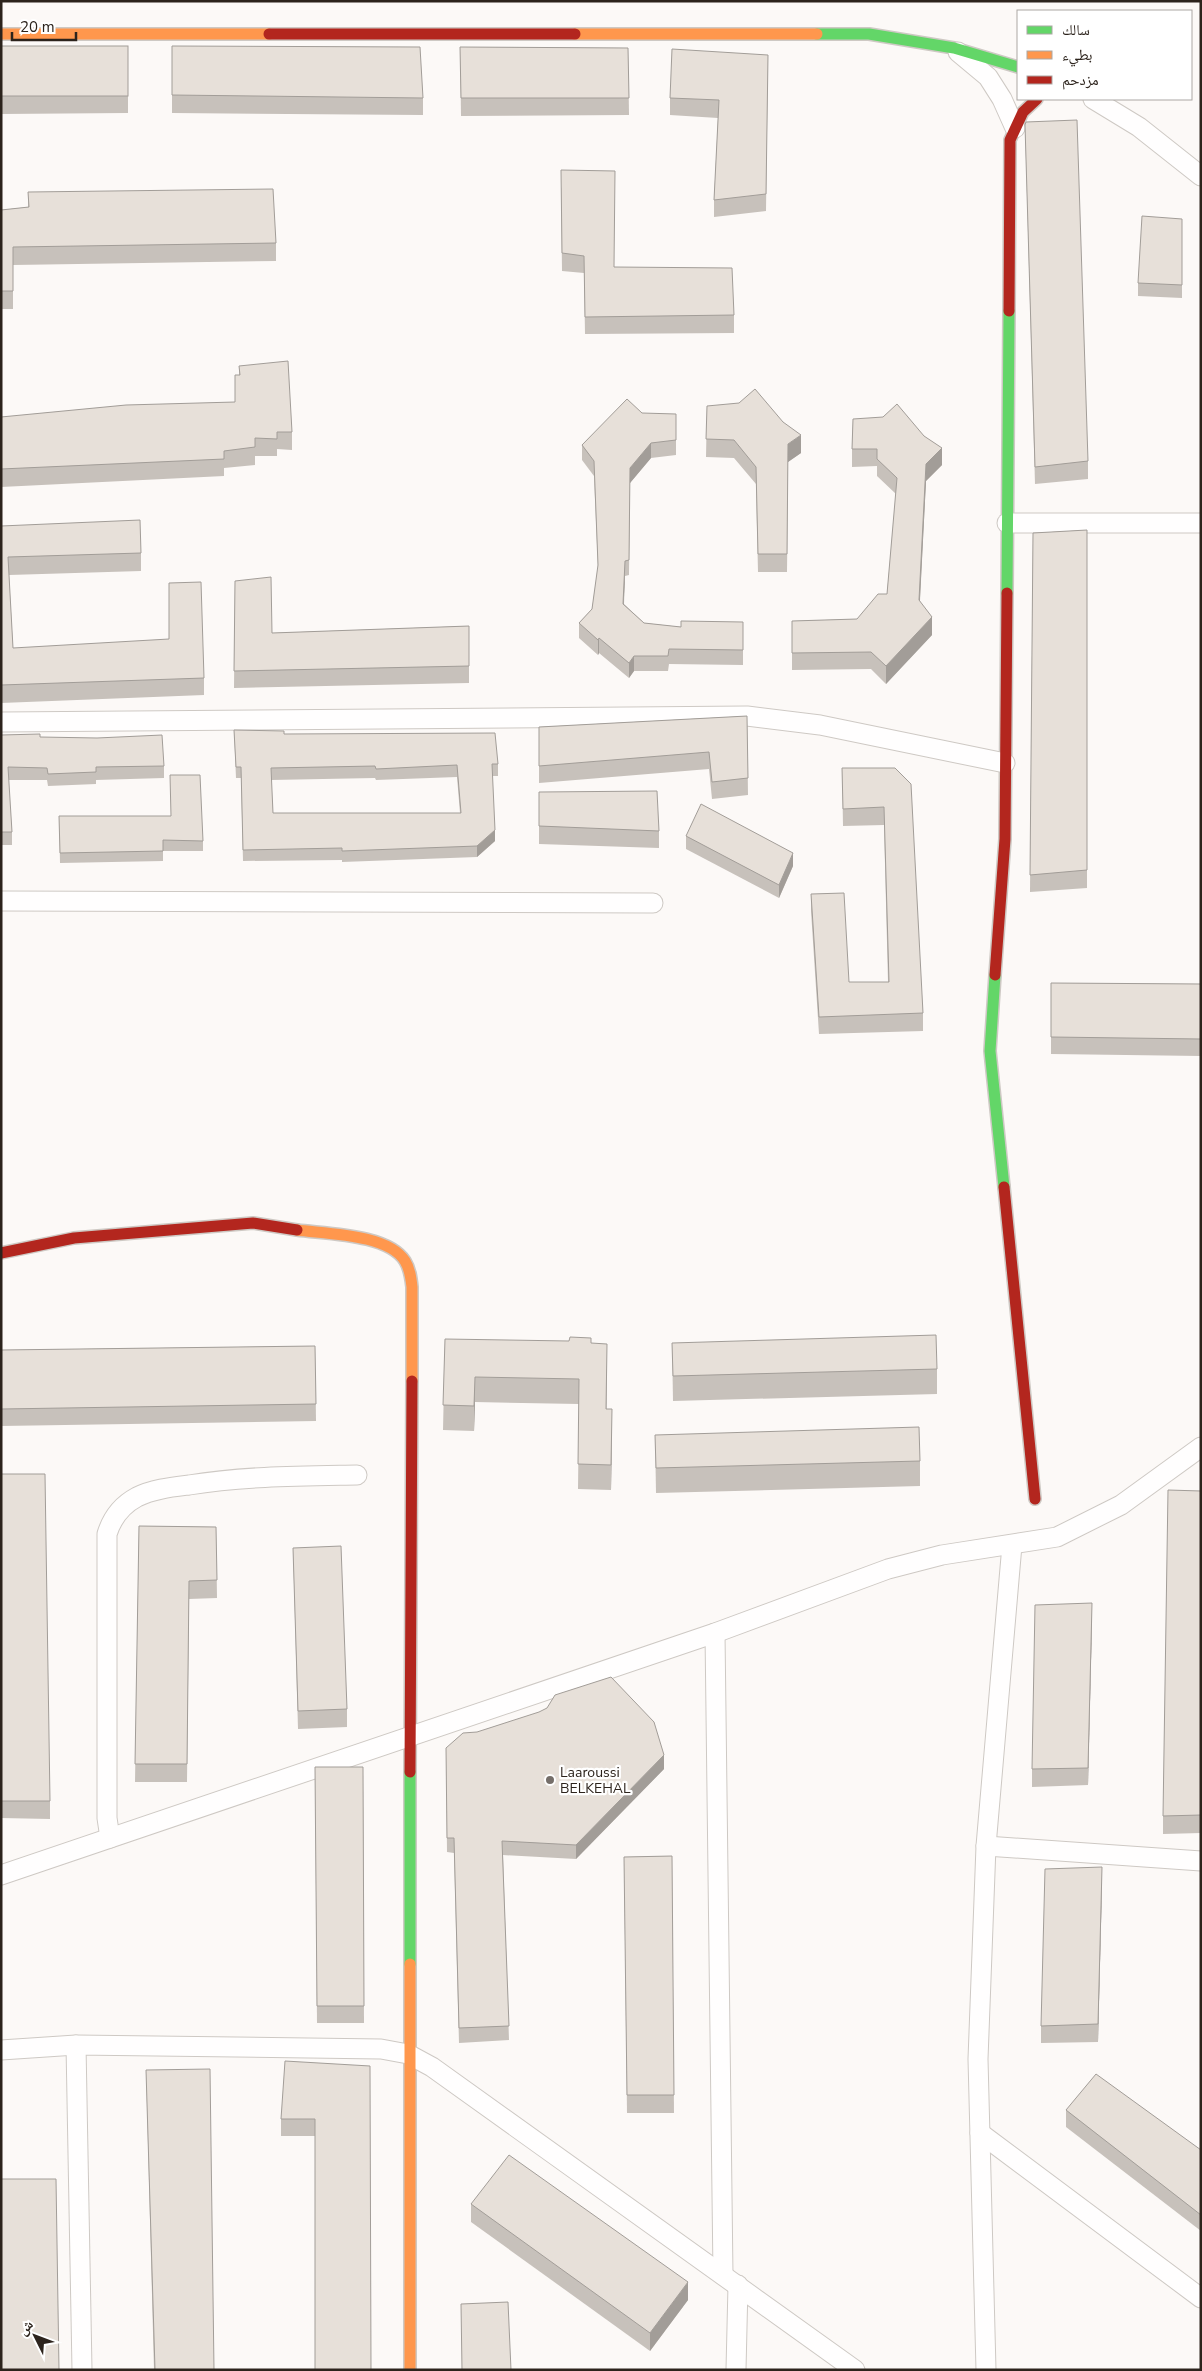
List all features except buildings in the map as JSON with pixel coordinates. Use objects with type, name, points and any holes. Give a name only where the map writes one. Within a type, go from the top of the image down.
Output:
[{"type":"street","points":[[1,34],[869,34],[954,48],[1017,67]]},
{"type":"street","points":[[954,48],[988,77],[1002,99],[1015,128]]},
{"type":"street","points":[[1035,100],[1030,103],[1019,117],[1010,140],[1005,839],[990,1051],[1035,1499]]},
{"type":"street","points":[[1096,100],[1139,126],[1201,176]]},
{"type":"street","points":[[1007,523],[1201,523]]},
{"type":"street","points":[[1,722],[747,716],[820,725],[1005,763]]},
{"type":"street","points":[[1,901],[653,903]]},
{"type":"street","points":[[1,1253],[74,1238],[253,1224],[375,1241],[394,1250],[405,1261],[411,1274],[412,1735],[408,2054],[410,2370]]},
{"type":"street","points":[[1,1875],[715,1633],[888,1569],[942,1555],[1057,1537],[1121,1505],[1201,1446]]},
{"type":"street","points":[[110,1838],[107,1818],[106,1534],[112,1520],[138,1497],[166,1488],[216,1480],[283,1476],[357,1475]]},
{"type":"street","points":[[986,2370],[978,2059],[986,1846],[1012,1545]]},
{"type":"street","points":[[715,1633],[723,2274]]},
{"type":"street","points":[[986,1846],[1201,1861]]},
{"type":"street","points":[[76,2045],[82,2370]]},
{"type":"street","points":[[1,2050],[76,2045],[381,2049],[408,2054],[432,2067],[855,2370]]},
{"type":"street","points":[[980,2133],[1201,2298]]},
{"type":"street","points":[[736,2370],[738,2285]]},
{"type":"traffic: fast","points":[[817,34],[869,34],[954,48],[1017,67]]},
{"type":"traffic: fast","points":[[1007,593],[1009,311]]},
{"type":"traffic: fast","points":[[995,975],[990,1051],[1004,1187]]},
{"type":"traffic: fast","points":[[410,1772],[410,1964]]},
{"type":"traffic: slow","points":[[1,34],[269,34]]},
{"type":"traffic: slow","points":[[575,34],[817,34]]},
{"type":"traffic: slow","points":[[297,1230],[340,1234],[371,1240],[397,1252],[405,1261],[411,1277],[412,1287],[412,1381]]},
{"type":"traffic: slow","points":[[410,1964],[410,2370]]},
{"type":"traffic: jam","points":[[269,34],[575,34]]},
{"type":"traffic: jam","points":[[1009,311],[1010,140],[1023,112],[1036,100]]},
{"type":"traffic: jam","points":[[995,975],[1005,839],[1007,593]]},
{"type":"traffic: jam","points":[[1004,1187],[1035,1499]]},
{"type":"traffic: jam","points":[[1,1253],[74,1238],[253,1223],[297,1230]]},
{"type":"traffic: jam","points":[[410,1772],[412,1381]]},
{"type":"place","name":"Laaroussi BELKEHAL","points":[[550,1780]]}]
